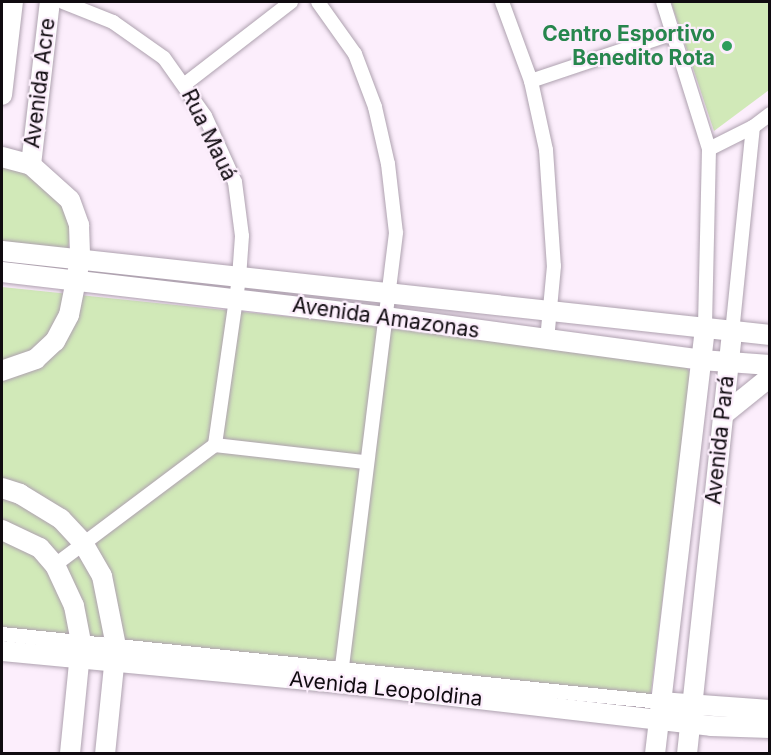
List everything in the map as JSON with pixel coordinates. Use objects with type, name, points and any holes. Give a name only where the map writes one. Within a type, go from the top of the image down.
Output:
[{"type":"main road","name":"Avenida Acre","points":[[2,95],[13,2]]},
{"type":"main road","name":"Avenida Acre","points":[[31,165],[50,2]]},
{"type":"main road","points":[[2,157],[31,165],[70,200],[80,225],[78,281],[69,315],[55,341],[36,359],[2,376]]},
{"type":"main road","name":"Avenida Amazonas","points":[[2,251],[388,296],[732,333],[770,335]]},
{"type":"main road","name":"Avenida Amazonas","points":[[2,272],[385,317],[701,360],[770,365]]},
{"type":"main road","name":"Avenida Pará","points":[[655,753],[705,330]]},
{"type":"main road","name":"Avenida Pará","points":[[687,753],[732,333]]},
{"type":"main road","points":[[723,415],[770,377]]},
{"type":"main road","points":[[2,488],[42,505],[61,519],[83,543],[102,576],[116,655],[105,753]]},
{"type":"main road","points":[[2,530],[40,548],[55,565],[74,606],[80,651],[70,753]]},
{"type":"main road","name":"Avenida Leopoldina","points":[[2,651],[80,651],[340,683],[659,712],[692,714],[770,710]]},
{"type":"main road","name":"Avenida Leopoldina","points":[[692,714],[770,728]]},
{"type":"street","name":"Rua Mauá","points":[[63,2],[113,22],[164,58],[185,84],[205,117],[235,182],[242,236],[239,278],[215,445]]},
{"type":"street","points":[[185,84],[291,2]]},
{"type":"street","points":[[318,2],[355,54],[375,107],[388,164],[396,234],[365,462],[342,667]]},
{"type":"street","points":[[502,2],[531,81],[546,150],[554,266],[547,340]]},
{"type":"street","name":"Avenida Pará","points":[[663,2],[709,148],[705,330]]},
{"type":"street","points":[[531,81],[674,33]]},
{"type":"street","points":[[709,148],[753,127],[770,114]]},
{"type":"street","name":"Avenida Pará","points":[[732,333],[753,127]]},
{"type":"street","points":[[55,565],[215,445],[365,462]]},
{"type":"street","points":[[2,634],[80,651]]},
{"type":"street","points":[[116,655],[342,667],[659,712]]},
{"type":"green space","name":"Centro Esportivo Benedito Rota","points":[[671,2],[769,2],[769,90],[714,131]]},
{"type":"green space","points":[[2,164],[30,169],[52,186],[71,224],[68,251],[2,241]]},
{"type":"green space","points":[[2,287],[546,343],[685,365],[691,374],[647,723],[2,651]]},
{"type":"place","name":"Centro Esportivo Benedito Rota","points":[[727,46]]}]
